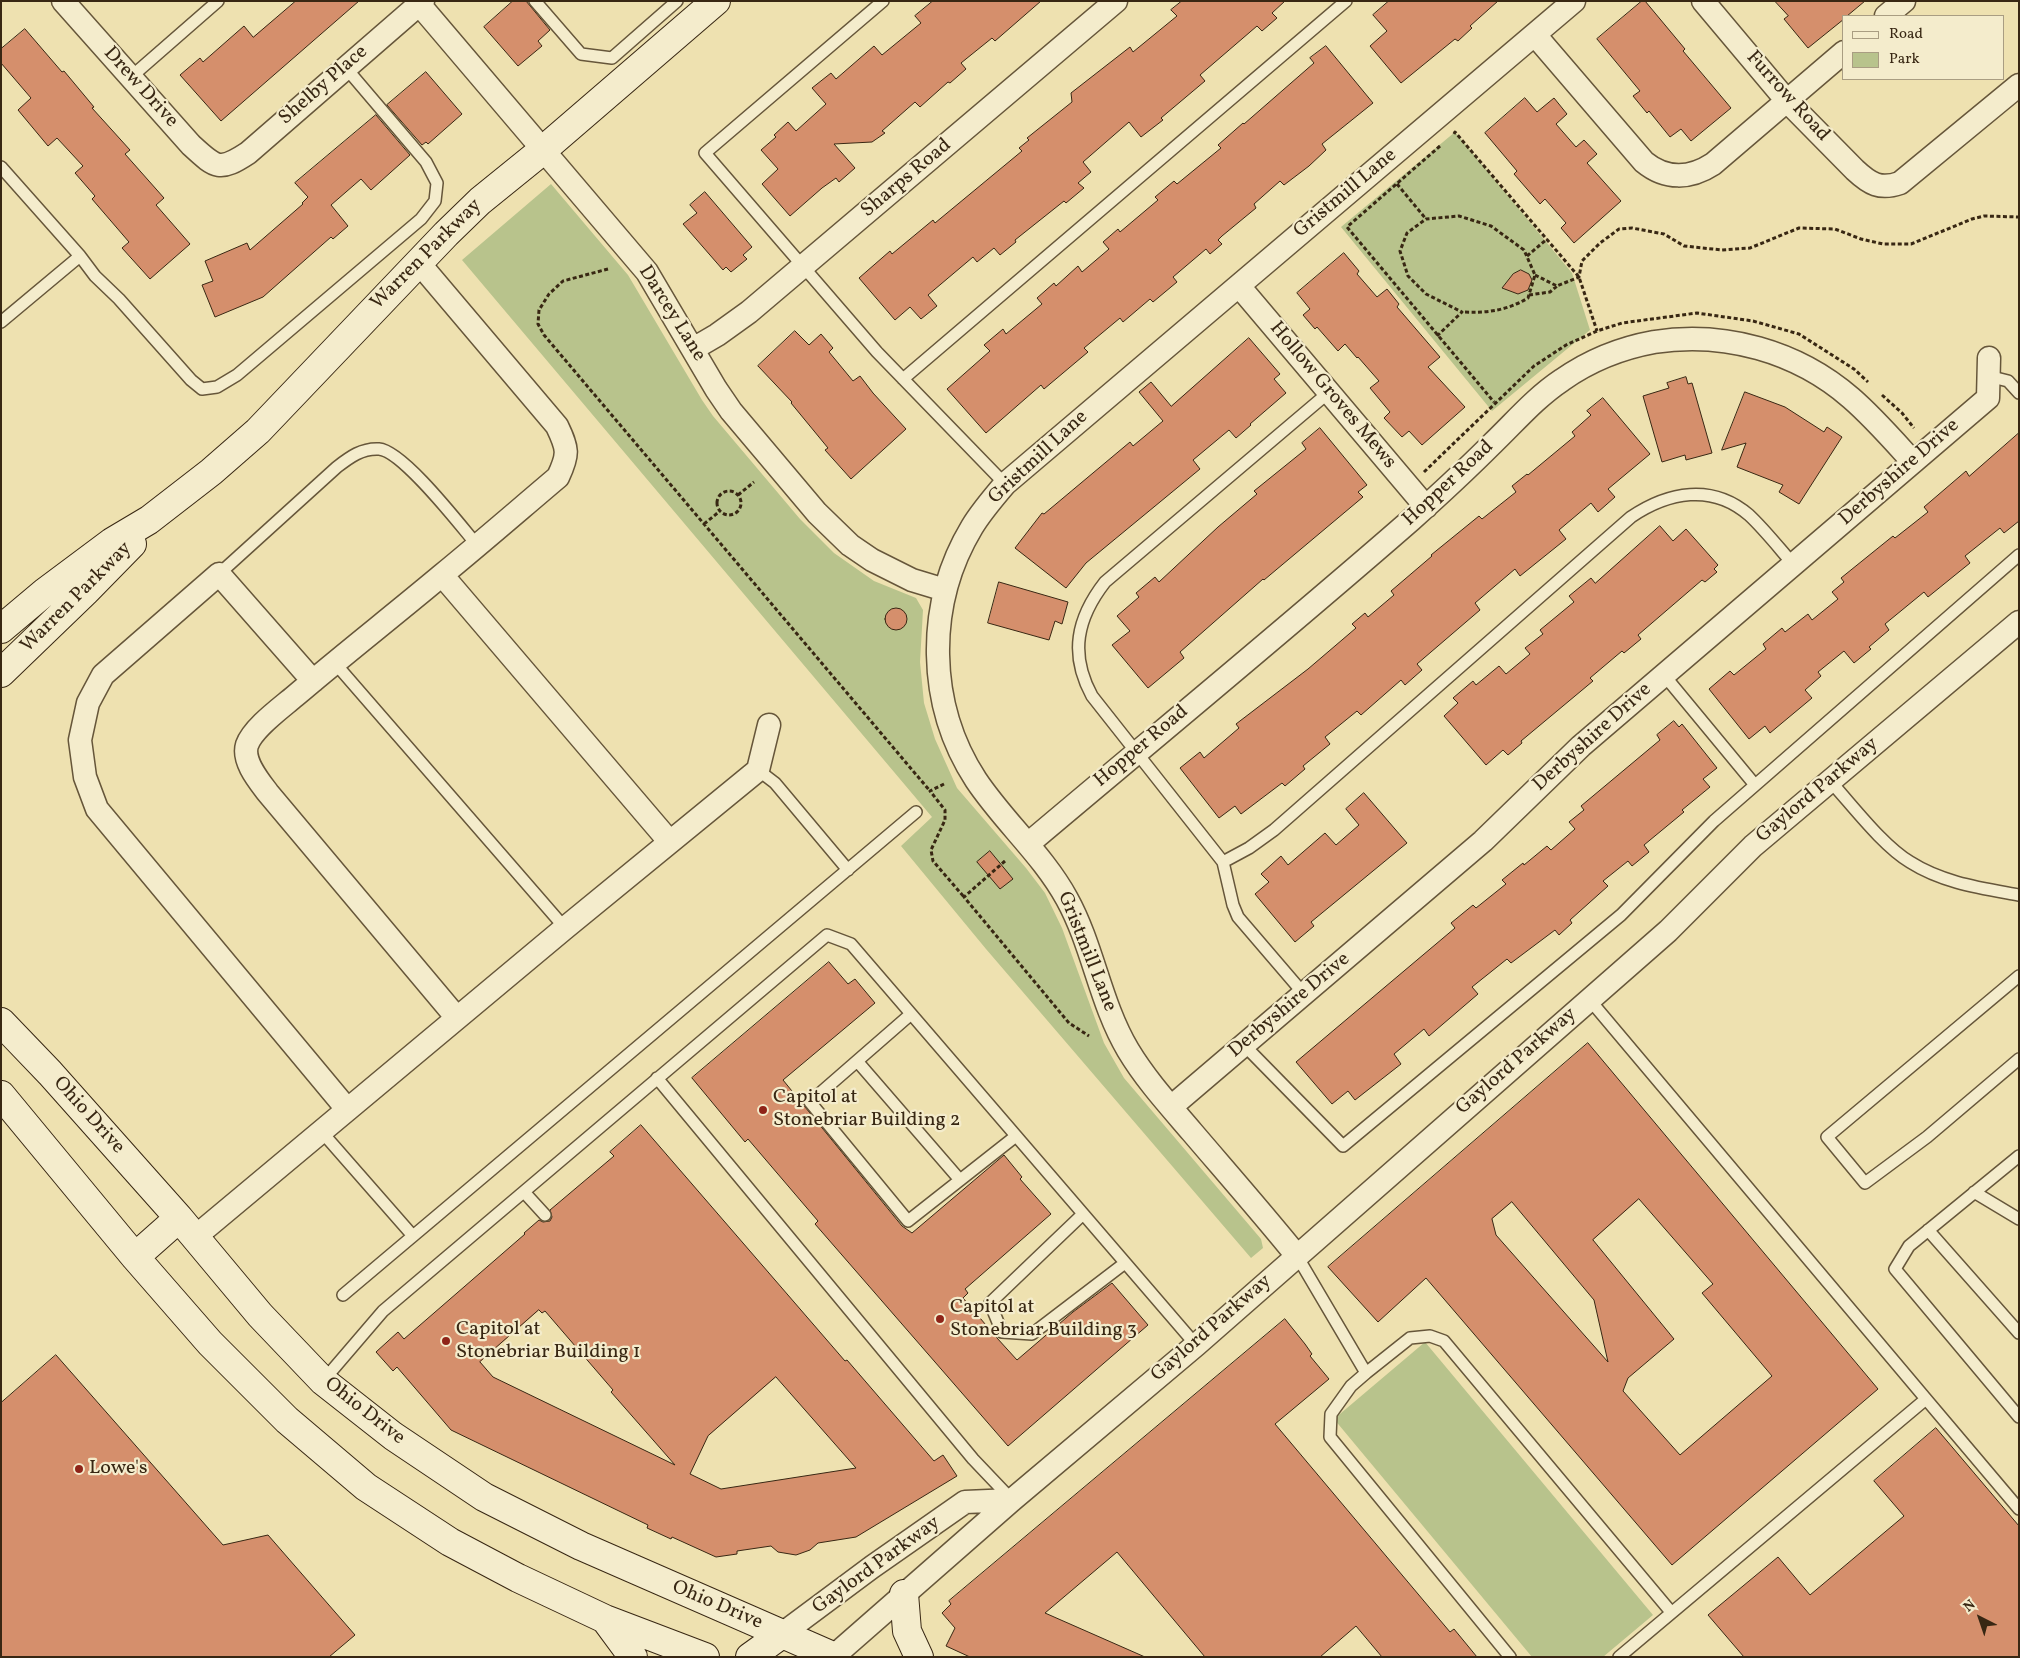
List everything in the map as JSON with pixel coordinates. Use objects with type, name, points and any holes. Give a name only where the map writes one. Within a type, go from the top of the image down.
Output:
[{"type":"main road","name":"Warren Parkway","points":[[1,629],[24,608],[112,542],[149,520],[211,472],[258,431],[480,201],[543,150],[716,1]]},
{"type":"main road","name":"Warren Parkway","points":[[1,673],[111,566],[136,540],[149,520]]},
{"type":"main road","name":"Ohio Drive","points":[[1,1022],[50,1073],[187,1227],[260,1315],[323,1381],[393,1436],[484,1497],[581,1546],[834,1657]]},
{"type":"main road","points":[[1,1094],[135,1257],[210,1343],[273,1406],[366,1487],[450,1542],[518,1578],[605,1619],[705,1657]]},
{"type":"main road","points":[[135,1257],[187,1227]]},
{"type":"main road","points":[[904,1594],[907,1631],[919,1657]]},
{"type":"main road","points":[[605,1619],[633,1657]]},
{"type":"main road","name":"Gaylord Parkway","points":[[750,1657],[782,1634]]},
{"type":"street","name":"Drew Drive","points":[[63,1],[191,145],[206,159],[222,166]]},
{"type":"street","name":"Sharps Road","points":[[693,348],[734,324],[1116,1]]},
{"type":"street","name":"Gristmill Lane","points":[[1297,1256],[1141,1071],[1115,1025],[1079,924],[1068,900],[1055,878],[977,782],[958,747],[948,722],[942,696],[938,663],[939,623],[945,590],[956,559],[971,529],[1005,484],[1574,1]]},
{"type":"street","name":"Furrow Road","points":[[1702,1],[1787,101],[1855,170],[1865,179],[1878,186],[1888,187],[1900,183],[2016,94]]},
{"type":"street","name":"Darcey Lane","points":[[421,3],[647,272],[731,411],[830,527],[850,545],[883,566],[912,580],[945,590]]},
{"type":"street","name":"Shelby Place","points":[[222,166],[229,165],[248,153],[421,3]]},
{"type":"street","points":[[1535,34],[1640,158],[1649,166],[1666,174],[1685,176],[1703,171],[1713,164],[1842,54]]},
{"type":"street","points":[[419,263],[557,426],[565,443],[566,460],[558,477],[312,681],[272,716],[247,746],[248,761],[268,793],[457,1018]]},
{"type":"street","name":"Hollow Groves Mews","points":[[1239,286],[1426,507]]},
{"type":"street","name":"Hopper Road","points":[[1028,844],[1426,507],[1481,456],[1532,404],[1563,378],[1605,356],[1644,344],[1698,339],[1751,346],[1783,356],[1808,368],[1852,398],[1913,462]]},
{"type":"street","name":"Derbyshire Drive","points":[[1171,1107],[1484,841],[1581,746],[1988,398],[1989,367]]},
{"type":"street","points":[[312,681],[220,574],[103,675],[88,703],[80,740],[85,777],[97,809],[347,1109]]},
{"type":"street","points":[[442,575],[669,841]]},
{"type":"street","name":"Gaylord Parkway","points":[[834,1657],[1012,1500],[1196,1345],[1668,931],[1753,846],[2019,622]]},
{"type":"street","points":[[187,1227],[321,1131],[669,841],[758,770],[769,725]]},
{"type":"street","name":"Gaylord Parkway","points":[[782,1634],[872,1567],[965,1502],[1012,1500]]},
{"type":"lane","points":[[131,77],[218,1]]},
{"type":"lane","points":[[534,1],[581,54],[612,58],[678,1]]},
{"type":"lane","points":[[883,1],[706,153],[803,267],[903,379],[1005,484]]},
{"type":"lane","points":[[903,379],[1346,1]]},
{"type":"lane","points":[[1,167],[80,256],[95,276],[119,299],[191,380],[202,389],[217,387],[237,375],[421,219],[435,201],[437,182],[426,162],[346,68]]},
{"type":"lane","points":[[1,322],[80,256]]},
{"type":"lane","points":[[1989,367],[2008,380],[2019,394]]},
{"type":"lane","points":[[1304,994],[1238,917],[1232,905],[1223,862],[1092,696],[1082,675],[1079,662],[1079,637],[1088,606],[1116,572],[1328,392]]},
{"type":"lane","points":[[220,574],[338,467],[358,452],[380,449],[398,458],[414,473],[477,545]]},
{"type":"lane","points":[[1223,862],[1256,844],[1274,830],[1631,517],[1646,507],[1683,494],[1708,496],[1728,501],[1754,520],[1793,564]]},
{"type":"lane","points":[[1244,1045],[1343,1146],[1621,915],[1714,821],[2019,556]]},
{"type":"lane","points":[[334,662],[565,928]]},
{"type":"lane","points":[[1664,675],[1755,785]]},
{"type":"lane","points":[[758,770],[775,783],[848,870]]},
{"type":"lane","points":[[1830,781],[1893,849],[1909,862],[1956,883],[2019,895]]},
{"type":"lane","points":[[343,1296],[916,812]]},
{"type":"lane","points":[[323,1381],[383,1311],[827,935],[851,944],[1196,1345]]},
{"type":"lane","points":[[2019,976],[1826,1137],[1865,1183],[1927,1137],[2019,1059]]},
{"type":"lane","points":[[1589,999],[2019,1509]]},
{"type":"lane","points":[[911,1014],[810,1102],[908,1221],[1016,1136]]},
{"type":"lane","points":[[857,1061],[960,1180]]},
{"type":"lane","points":[[658,1078],[973,1459],[1012,1500]]},
{"type":"lane","points":[[321,1131],[413,1236]]},
{"type":"lane","points":[[2019,1156],[1909,1246],[1895,1269],[2019,1417]]},
{"type":"lane","points":[[524,1192],[545,1215]]},
{"type":"lane","points":[[1974,1192],[2019,1219]]},
{"type":"lane","points":[[1083,1214],[990,1303],[1002,1332],[1032,1334],[1125,1263]]},
{"type":"lane","points":[[1928,1230],[2019,1333]]},
{"type":"lane","points":[[1297,1256],[1366,1373]]},
{"type":"lane","points":[[1510,1657],[1330,1437],[1331,1414],[1351,1386],[1410,1338],[1430,1336],[1444,1340],[1671,1612]]},
{"type":"lane","points":[[1619,1657],[1926,1399]]},
{"type":"path","points":[[1448,138],[1456,132],[1579,277],[1597,331]]},
{"type":"path","points":[[1441,145],[1347,228],[1436,336],[1494,402]]},
{"type":"path","points":[[1397,184],[1426,218]]},
{"type":"path","points":[[1459,216],[1491,226],[1524,250],[1535,275],[1528,298],[1512,307],[1488,313],[1462,312],[1426,294],[1408,276],[1400,251],[1407,233],[1426,218],[1459,216]]},
{"type":"path","points":[[1579,277],[1582,261],[1600,243],[1619,229],[1632,228],[1664,234],[1684,246],[1722,250],[1750,248],[1799,228],[1835,229],[1861,239],[1884,244],[1911,244],[1984,216],[2019,217]]},
{"type":"path","points":[[1527,256],[1547,239]]},
{"type":"path","points":[[608,269],[563,281],[549,294],[539,310],[538,324],[544,335],[945,810],[945,820],[931,850],[933,861],[1069,1022],[1088,1036]]},
{"type":"path","points":[[1535,275],[1558,286]]},
{"type":"path","points":[[1529,295],[1550,292],[1558,286],[1579,277]]},
{"type":"path","points":[[1436,336],[1462,312]]},
{"type":"path","points":[[1409,486],[1494,402],[1534,366],[1566,345],[1597,331],[1641,320],[1696,313],[1753,320],[1799,334],[1854,369],[1874,388]]},
{"type":"path","points":[[1881,394],[1902,413],[1915,430],[1898,446]]},
{"type":"path","points":[[738,495],[754,482]]},
{"type":"path","points":[[728,491],[738,495],[741,503],[735,513],[727,514],[720,510],[717,504],[721,494],[728,491]]},
{"type":"path","points":[[704,524],[720,510]]},
{"type":"path","points":[[930,792],[944,784]]},
{"type":"path","points":[[964,897],[1005,862]]},
{"type":"green space","points":[[1455,132],[1572,273],[1590,330],[1492,411],[1341,227]]},
{"type":"green space","points":[[551,184],[628,275],[713,416],[800,519],[834,553],[874,581],[916,598],[923,610],[920,662],[924,703],[935,739],[957,788],[1045,893],[1062,928],[1104,1043],[1124,1078],[1261,1239],[1263,1248],[1251,1258],[986,949],[901,846],[932,817],[462,260]]},
{"type":"green space","points":[[1425,1342],[1653,1615],[1603,1657],[1532,1657],[1334,1419]]},
{"type":"building","points":[[296,1],[359,1],[221,121],[180,75],[200,58],[203,62],[244,26],[253,37]]},
{"type":"building","points":[[513,1],[526,1],[550,30],[538,41],[542,46],[518,66],[484,27]]},
{"type":"building","points":[[933,1],[1041,1],[995,41],[992,38],[961,63],[966,69],[950,83],[948,82],[920,107],[915,102],[882,131],[885,133],[872,142],[834,144],[855,168],[839,182],[836,178],[822,188],[790,216],[762,184],[778,169],[761,150],[776,137],[774,135],[788,122],[796,131],[826,104],[812,88],[831,73],[836,79],[874,46],[882,55],[921,23],[915,16]]},
{"type":"building","points":[[1182,1],[1285,1],[1272,13],[1277,18],[1262,31],[1257,26],[1200,75],[1205,81],[1161,118],[1163,120],[1141,137],[1129,122],[1083,162],[1091,172],[1078,183],[1084,188],[1066,203],[1064,201],[1015,240],[1016,242],[1000,255],[994,248],[977,262],[973,257],[928,295],[937,306],[921,319],[910,307],[895,320],[859,278],[890,251],[892,254],[933,220],[935,223],[1022,151],[1019,148],[1029,140],[1027,138],[1072,102],[1071,93],[1130,47],[1133,52],[1177,16],[1171,10]]},
{"type":"building","points":[[1389,1],[1498,1],[1470,26],[1472,28],[1458,41],[1455,39],[1401,83],[1370,46],[1387,31],[1373,15]]},
{"type":"building","points":[[1642,1],[1645,1],[1685,49],[1683,51],[1731,108],[1691,141],[1681,129],[1670,137],[1649,111],[1647,113],[1633,96],[1640,91],[1597,39]]},
{"type":"building","points":[[1775,1],[1865,1],[1848,15],[1842,15],[1842,21],[1808,48],[1784,19],[1788,16]]},
{"type":"building","points":[[25,29],[62,72],[64,71],[94,107],[92,108],[130,150],[125,154],[164,198],[156,205],[190,244],[150,279],[122,248],[129,242],[92,199],[95,196],[75,173],[83,166],[57,138],[48,146],[18,110],[31,98],[1,63],[1,49]]},
{"type":"building","points":[[1326,46],[1373,103],[1322,144],[1326,150],[1309,166],[1284,185],[1280,181],[1254,204],[1256,208],[1218,240],[1222,244],[1210,254],[1206,249],[1173,277],[1177,282],[1153,302],[1150,299],[1123,322],[1120,318],[1084,348],[1088,352],[1044,389],[1041,385],[986,433],[947,389],[990,351],[984,345],[1003,329],[1006,334],[1042,304],[1037,298],[1054,283],[1056,286],[1078,266],[1082,272],[1109,249],[1103,242],[1118,229],[1120,232],[1158,200],[1155,197],[1174,181],[1177,184],[1221,148],[1218,145],[1314,63],[1310,58]]},
{"type":"building","points":[[426,72],[462,114],[428,144],[426,142],[422,145],[387,105]]},
{"type":"building","points":[[1525,98],[1537,112],[1554,98],[1567,114],[1556,124],[1576,147],[1584,140],[1597,154],[1587,163],[1621,201],[1574,243],[1561,228],[1566,223],[1545,199],[1540,204],[1514,174],[1517,171],[1485,133]]},
{"type":"building","points":[[376,115],[410,155],[371,190],[361,179],[331,205],[348,226],[333,239],[331,237],[263,297],[215,317],[202,285],[213,281],[205,261],[247,243],[250,250],[303,204],[308,197],[295,183]]},
{"type":"building","points":[[705,192],[752,247],[743,255],[747,259],[731,272],[726,267],[723,270],[683,224],[697,213],[690,205]]},
{"type":"building","points":[[1344,253],[1359,271],[1357,274],[1377,297],[1387,289],[1399,304],[1397,307],[1440,357],[1428,367],[1465,407],[1422,445],[1409,431],[1402,437],[1384,418],[1390,412],[1370,388],[1379,381],[1358,357],[1345,344],[1338,351],[1317,327],[1315,329],[1303,315],[1310,309],[1297,293]]},
{"type":"building","points":[[1521,270],[1529,274],[1532,280],[1528,290],[1518,294],[1502,288],[1513,274]]},
{"type":"building","points":[[795,331],[809,345],[821,334],[833,348],[829,352],[853,381],[860,376],[906,429],[851,479],[825,450],[828,448],[792,402],[758,366]]},
{"type":"building","points":[[1249,338],[1280,374],[1274,379],[1286,393],[1251,425],[1236,438],[1229,430],[1193,460],[1200,469],[1086,563],[1066,588],[1015,548],[1042,513],[1044,514],[1130,442],[1133,446],[1163,421],[1139,392],[1151,382],[1171,406]]},
{"type":"building","points":[[1686,377],[1688,384],[1692,383],[1712,453],[1686,460],[1685,455],[1662,462],[1643,396],[1669,388],[1667,383]]},
{"type":"building","points":[[1745,392],[1785,407],[1824,432],[1827,427],[1842,437],[1799,504],[1779,492],[1783,485],[1737,467],[1746,443],[1722,450]]},
{"type":"building","points":[[1603,398],[1650,454],[1608,489],[1615,497],[1598,512],[1591,503],[1559,530],[1566,539],[1520,576],[1515,569],[1475,603],[1480,610],[1417,664],[1422,670],[1405,685],[1401,680],[1361,715],[1357,711],[1325,737],[1330,744],[1303,766],[1305,769],[1285,786],[1282,783],[1241,814],[1235,806],[1219,818],[1180,768],[1200,752],[1204,758],[1239,728],[1236,724],[1308,669],[1356,628],[1352,624],[1365,613],[1368,617],[1394,595],[1391,591],[1431,555],[1479,516],[1482,519],[1516,492],[1512,486],[1575,436],[1572,432],[1591,415],[1587,411]]},
{"type":"building","points":[[1320,428],[1367,485],[1358,492],[1363,497],[1263,579],[1180,652],[1184,658],[1148,688],[1112,645],[1130,631],[1117,616],[1139,597],[1136,593],[1155,577],[1159,582],[1218,527],[1257,494],[1254,491],[1306,449],[1302,443]]},
{"type":"building","points":[[2019,433],[2019,521],[2004,533],[2000,528],[1965,556],[1970,563],[1928,597],[1924,592],[1885,624],[1889,630],[1854,663],[1844,651],[1818,672],[1821,676],[1805,690],[1812,698],[1770,733],[1765,726],[1749,739],[1709,689],[1730,671],[1734,675],[1766,649],[1763,644],[1782,628],[1785,632],[1808,614],[1812,620],[1838,599],[1832,592],[1844,582],[1841,578],[1893,536],[1895,538],[1928,512],[1924,507],[1966,471],[1969,476]]},
{"type":"building","points":[[1660,526],[1673,541],[1686,529],[1718,565],[1714,569],[1717,572],[1705,582],[1702,580],[1638,635],[1641,639],[1624,653],[1622,651],[1590,678],[1593,681],[1521,741],[1522,743],[1508,755],[1503,750],[1486,765],[1444,716],[1458,703],[1453,698],[1473,681],[1476,685],[1499,666],[1506,674],[1530,654],[1525,648],[1543,634],[1540,630],[1574,602],[1569,596],[1591,578],[1595,583]]},
{"type":"building","points":[[999,582],[1068,602],[1062,624],[1055,621],[1049,640],[988,623]]},
{"type":"building","points":[[896,608],[904,611],[907,619],[904,627],[896,630],[888,627],[885,619],[888,611]]},
{"type":"building","points":[[1674,721],[1679,727],[1682,724],[1717,768],[1703,779],[1710,787],[1682,810],[1684,812],[1644,845],[1649,852],[1632,866],[1628,861],[1603,881],[1608,886],[1570,920],[1572,923],[1559,935],[1555,930],[1511,963],[1507,959],[1472,987],[1478,994],[1429,1036],[1424,1029],[1394,1054],[1401,1064],[1355,1100],[1348,1091],[1332,1104],[1296,1062],[1455,928],[1451,923],[1473,905],[1476,908],[1506,884],[1502,880],[1547,846],[1551,850],[1575,829],[1569,822],[1584,810],[1581,806],[1660,740],[1657,735]]},
{"type":"building","points":[[1364,793],[1407,843],[1311,922],[1314,926],[1295,942],[1255,894],[1269,882],[1261,874],[1281,856],[1288,865],[1325,833],[1336,845],[1359,825],[1346,809]]},
{"type":"building","points":[[990,851],[1013,879],[1000,889],[977,862]]},
{"type":"building","points":[[829,962],[848,984],[855,979],[875,1003],[783,1080],[902,1226],[912,1233],[1004,1155],[1022,1177],[1020,1179],[1051,1214],[965,1289],[968,1293],[963,1298],[997,1338],[1017,1360],[1073,1312],[1112,1283],[1148,1325],[1008,1446],[815,1224],[818,1221],[748,1139],[745,1142],[692,1078]]},
{"type":"building","points":[[1588,1043],[1878,1389],[1672,1565],[1426,1278],[1378,1322],[1328,1267]],"holes":[[[1639,1199],[1713,1284],[1702,1293],[1772,1376],[1680,1455],[1623,1391],[1628,1378],[1674,1339],[1593,1240]],[[1512,1202],[1594,1300],[1608,1362],[1496,1235],[1492,1219]]]},
{"type":"building","name":"Capitol at Stonebriar Building 1","points":[[641,1125],[934,1461],[943,1455],[957,1476],[856,1537],[818,1543],[810,1550],[796,1555],[778,1552],[771,1546],[737,1551],[737,1554],[716,1557],[647,1528],[648,1525],[451,1430],[397,1367],[393,1371],[376,1352],[398,1332],[404,1339],[539,1220],[543,1222],[550,1221],[552,1217],[550,1210],[614,1156],[610,1152]],"holes":[[[539,1310],[542,1313],[545,1311],[613,1390],[611,1392],[675,1465],[493,1377],[480,1362]],[[776,1377],[856,1468],[721,1489],[690,1474],[708,1436]]]},
{"type":"building","points":[[1285,1319],[1312,1354],[1310,1356],[1329,1379],[1275,1424],[1450,1632],[1454,1629],[1477,1657],[1382,1657],[1356,1626],[1320,1657],[1205,1657],[1117,1552],[1045,1613],[1145,1657],[970,1657],[946,1646],[955,1628],[942,1613],[951,1604],[949,1601]]},
{"type":"building","name":"Lowe's","points":[[56,1355],[223,1545],[268,1535],[355,1635],[329,1657],[1,1657],[1,1403]]},
{"type":"building","points":[[1936,1428],[2019,1526],[2019,1657],[1744,1657],[1708,1615],[1778,1557],[1810,1595],[1904,1516],[1874,1481]]},
{"type":"place","name":"Capitol at Stonebriar Building 2","points":[[763,1110]]},
{"type":"place","name":"Capitol at Stonebriar Building 3","points":[[940,1319]]},
{"type":"place","name":"Capitol at Stonebriar Building 1","points":[[446,1341]]},
{"type":"place","name":"Lowe's","points":[[79,1469]]}]
